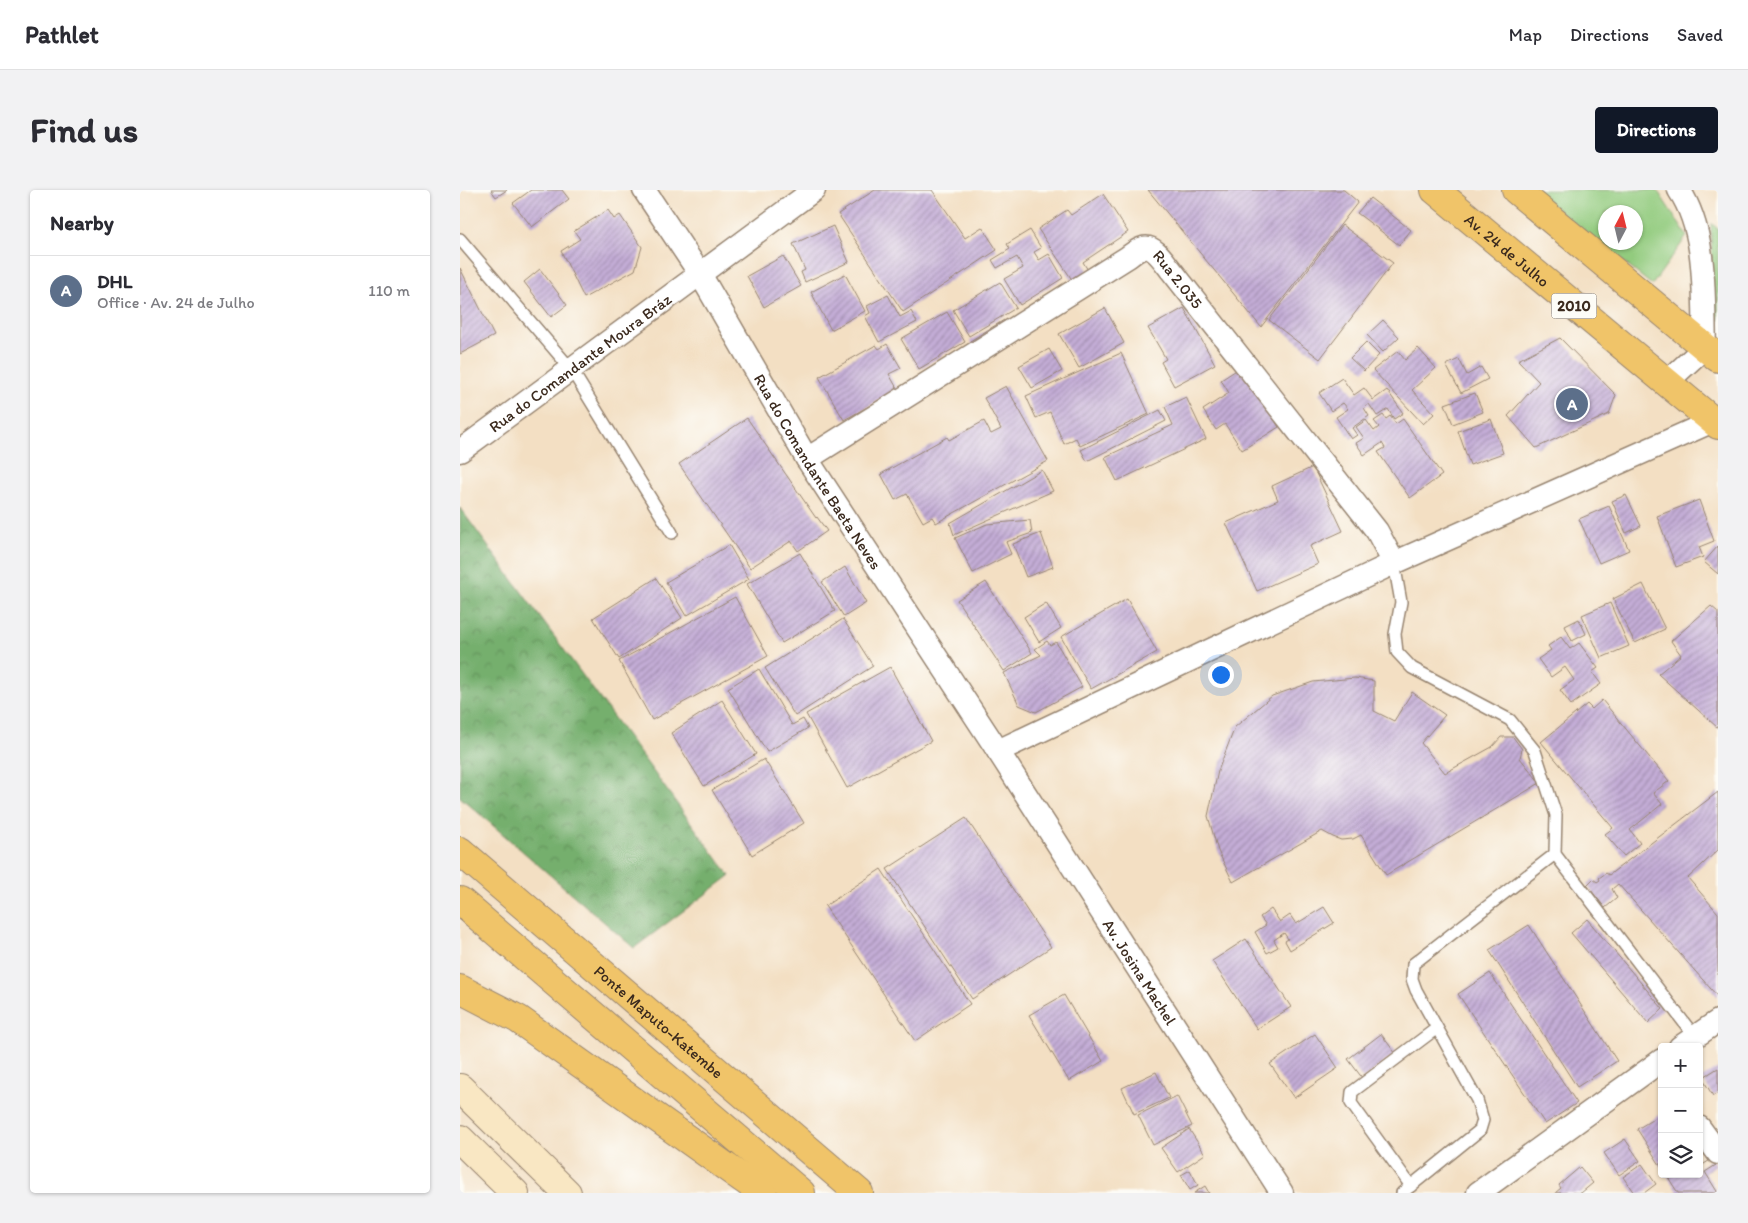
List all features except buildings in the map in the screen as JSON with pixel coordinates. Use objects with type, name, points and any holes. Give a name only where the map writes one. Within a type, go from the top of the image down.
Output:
[{"type":"main road","name":"Av. 24 de Julho","points":[[1435,190],[1666,383],[1716,422]]},
{"type":"main road","points":[[1516,190],[1711,353]]},
{"type":"main road","name":"Ponte Maputo-Katembe","points":[[460,851],[859,1193]]},
{"type":"main road","points":[[460,900],[801,1193]]},
{"type":"main road","points":[[460,989],[518,1020],[763,1193]]},
{"type":"main road","points":[[460,1088],[567,1193]]},
{"type":"main road","points":[[460,1139],[515,1193]]},
{"type":"street","name":"Rua do Comandante Baeta Neves","points":[[644,190],[700,274],[807,459],[998,751]]},
{"type":"street","name":"Rua do Comandante Moura Bráz","points":[[460,451],[814,190]]},
{"type":"street","points":[[1666,383],[1711,353],[1702,252],[1686,201],[1679,190]]},
{"type":"street","name":"Rua 2.035","points":[[807,459],[1135,252],[1148,247],[1171,270],[1377,531],[1394,563]]},
{"type":"street","points":[[998,751],[1394,563],[1716,422]]},
{"type":"street","name":"Av. Josina Machel","points":[[998,751],[1282,1193]]},
{"type":"street","points":[[1688,1042],[1718,1021]]},
{"type":"street","points":[[1478,1193],[1658,1068]]},
{"type":"street","points":[[1703,1132],[1718,1153]]},
{"type":"lane","points":[[460,239],[571,369],[672,533]]},
{"type":"lane","points":[[1394,563],[1400,602],[1395,634],[1397,652],[1412,668],[1510,720],[1535,751],[1556,815],[1555,854],[1688,1042]]},
{"type":"lane","points":[[1437,1028],[1352,1092],[1351,1103],[1407,1189],[1480,1130],[1482,1120],[1477,1100],[1416,990],[1412,979],[1413,964],[1555,854]]},
{"type":"green space","points":[[1533,190],[1657,190],[1687,236],[1652,285],[1608,250],[1643,250],[1643,205],[1598,205],[1598,242]]},
{"type":"green space","points":[[1711,223],[1718,229],[1718,321],[1713,314]]},
{"type":"green space","points":[[460,508],[730,876],[634,948],[460,797]]},
{"type":"place","name":"DHL","points":[[1572,404]]}]
